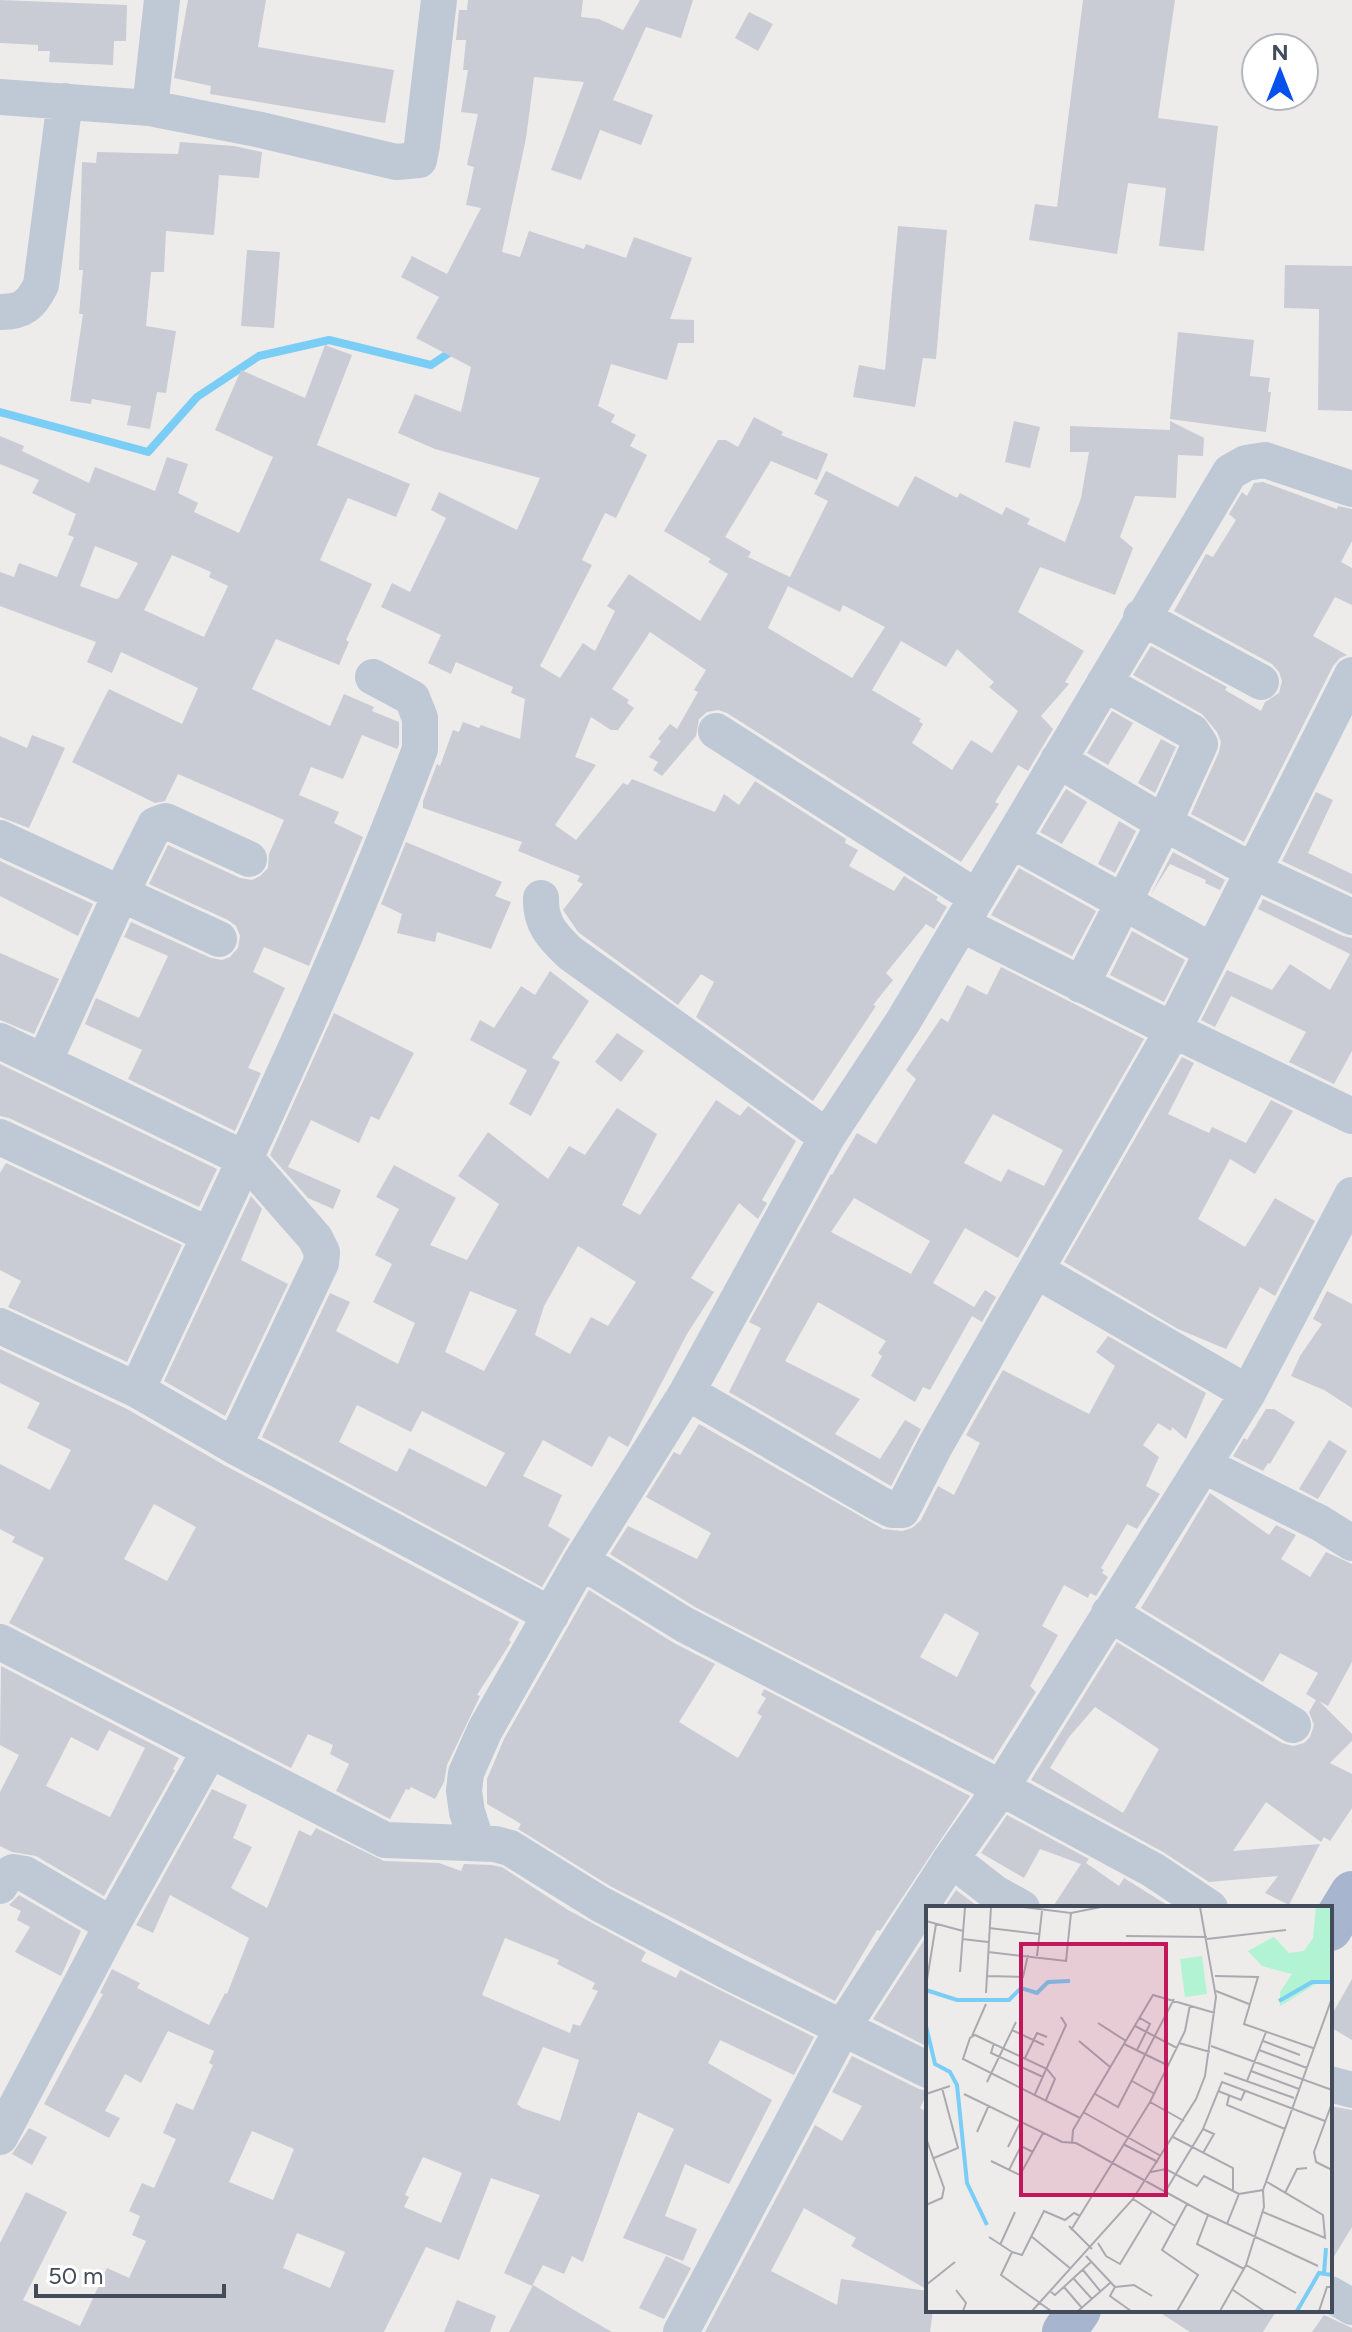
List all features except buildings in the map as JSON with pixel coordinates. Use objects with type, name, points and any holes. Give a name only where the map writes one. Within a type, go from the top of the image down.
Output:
[{"type":"main road","points":[[1332,1926],[1352,1893]]},
{"type":"main road","points":[[1064,2332],[1078,2312]]},
{"type":"street","points":[[150,108],[162,0]]},
{"type":"street","points":[[0,97],[150,108],[396,162],[419,160],[439,0]]},
{"type":"street","points":[[0,312],[30,305],[41,285],[65,101]]},
{"type":"street","points":[[477,1843],[464,1791],[466,1773],[485,1730],[581,1561],[687,1392],[827,1137],[904,1020],[1230,472],[1246,463],[1265,460],[1352,489]]},
{"type":"street","points":[[1141,617],[1261,682]]},
{"type":"street","points":[[687,1392],[897,1512],[902,1510],[935,1446],[1173,1030],[1352,675]]},
{"type":"street","points":[[137,1390],[247,1160],[341,948],[420,749],[420,718],[412,698],[373,677]]},
{"type":"street","points":[[1081,985],[1164,823],[1200,744],[1197,737],[1104,683]]},
{"type":"street","points":[[716,731],[969,911],[1081,985],[1352,1116]]},
{"type":"street","points":[[1058,760],[1253,871],[1352,917]]},
{"type":"street","points":[[44,1062],[155,825],[166,821],[249,859]]},
{"type":"street","points":[[0,838],[219,939]]},
{"type":"street","points":[[1011,840],[1212,951]]},
{"type":"street","points":[[541,898],[541,914],[551,935],[570,953],[827,1137]]},
{"type":"street","points":[[0,1041],[247,1160],[315,1238],[321,1263],[234,1446]]},
{"type":"street","points":[[0,1138],[209,1235]]},
{"type":"street","points":[[681,2332],[843,2027],[951,1859],[1001,1788],[1248,1393],[1350,1205]]},
{"type":"street","points":[[1037,1271],[1248,1393]]},
{"type":"street","points":[[0,1326],[137,1390],[234,1446],[551,1615]]},
{"type":"street","points":[[1203,1465],[1320,1523],[1352,1543]]},
{"type":"street","points":[[581,1561],[685,1625],[1001,1788],[1153,1870],[1207,1906]]},
{"type":"street","points":[[1109,1613],[1293,1725]]},
{"type":"street","points":[[0,1642],[385,1840],[477,1843],[510,1848],[600,1904],[729,1972],[926,2069]]},
{"type":"street","points":[[0,2137],[112,1925],[210,1750]]},
{"type":"street","points":[[951,1859],[995,1893],[1018,1906]]},
{"type":"street","points":[[0,1886],[5,1877],[13,1872],[25,1874],[112,1925]]},
{"type":"street","points":[[1332,2085],[1352,2090]]},
{"type":"waterway","points":[[0,412],[148,452],[197,397],[259,356],[329,340],[431,365],[455,349]]}]
